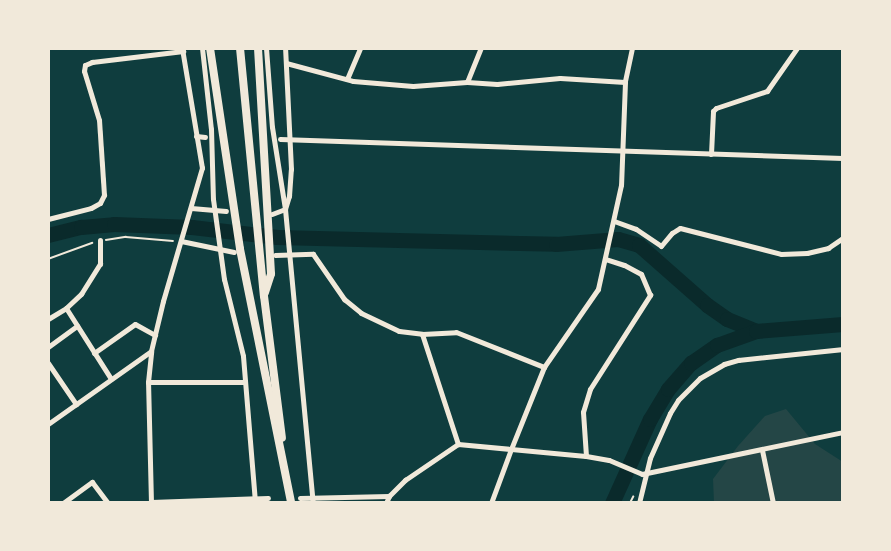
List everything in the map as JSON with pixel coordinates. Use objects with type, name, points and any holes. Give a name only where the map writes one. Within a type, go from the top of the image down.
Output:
[{"type":"highway","points":[[210,48],[230,213],[291,503]]},
{"type":"highway","points":[[240,48],[264,296],[291,503]]},
{"type":"highway","points":[[258,48],[272,253],[271,274],[264,296]]},
{"type":"street","points":[[202,48],[211,129],[219,248],[243,356],[255,501]]},
{"type":"street","points":[[266,48],[272,127],[285,209],[313,500]]},
{"type":"street","points":[[270,216],[285,209],[289,196],[290,139],[285,48]]},
{"type":"street","points":[[347,79],[360,48]]},
{"type":"street","points":[[467,82],[480,48]]},
{"type":"street","points":[[490,503],[544,367],[598,289],[621,185],[625,82],[632,48]]},
{"type":"street","points":[[711,154],[713,111],[767,91],[797,48]]},
{"type":"street","points":[[48,219],[91,208],[100,203],[104,195],[99,120],[84,71],[85,65],[92,62],[183,50],[202,168],[152,351],[148,382],[151,502],[255,501],[268,498]]},
{"type":"street","points":[[286,63],[347,79],[413,86],[467,82],[497,84],[560,78],[625,82]]},
{"type":"street","points":[[196,136],[205,137]]},
{"type":"street","points":[[280,139],[843,158]]},
{"type":"street","points":[[190,210],[230,213]]},
{"type":"street","points":[[614,222],[636,229],[661,246],[672,233],[680,228],[781,254],[807,253],[828,248],[843,238]]},
{"type":"street","points":[[48,319],[66,308],[81,294],[100,264],[100,240]]},
{"type":"street","points":[[181,241],[237,251]]},
{"type":"street","points":[[272,253],[313,254],[344,299],[361,313],[399,331],[422,334],[456,332],[544,367]]},
{"type":"street","points":[[586,456],[583,412],[590,389],[650,295],[641,274],[606,256]]},
{"type":"street","points":[[66,308],[111,380]]},
{"type":"street","points":[[94,353],[135,324],[155,334]]},
{"type":"street","points":[[48,347],[77,326]]},
{"type":"street","points":[[422,334],[458,444]]},
{"type":"street","points":[[639,503],[640,490],[650,458],[670,413],[678,400],[700,378],[724,364],[738,360],[843,349]]},
{"type":"street","points":[[48,424],[152,351]]},
{"type":"street","points":[[48,363],[76,404]]},
{"type":"street","points":[[148,382],[245,382]]},
{"type":"street","points":[[386,503],[389,496],[439,455],[458,444],[586,456],[609,460],[645,474],[843,432]]},
{"type":"street","points":[[762,450],[773,503]]},
{"type":"street","points":[[63,503],[92,482],[108,503]]},
{"type":"street","points":[[300,498],[313,500],[389,496]]},
{"type":"path","points":[[48,259],[100,240],[126,237],[181,241]]},
{"type":"shaded area","points":[[786,409],[815,444],[843,462],[843,503],[714,503],[713,479],[738,446],[765,416]]},
{"type":"waterway","points":[[48,235],[81,227],[114,224],[192,227],[277,237],[556,244],[618,239],[639,245],[707,305],[727,319],[756,331]]},
{"type":"waterway","points":[[612,503],[650,419],[668,389],[691,363],[717,345],[756,331],[843,324]]}]
